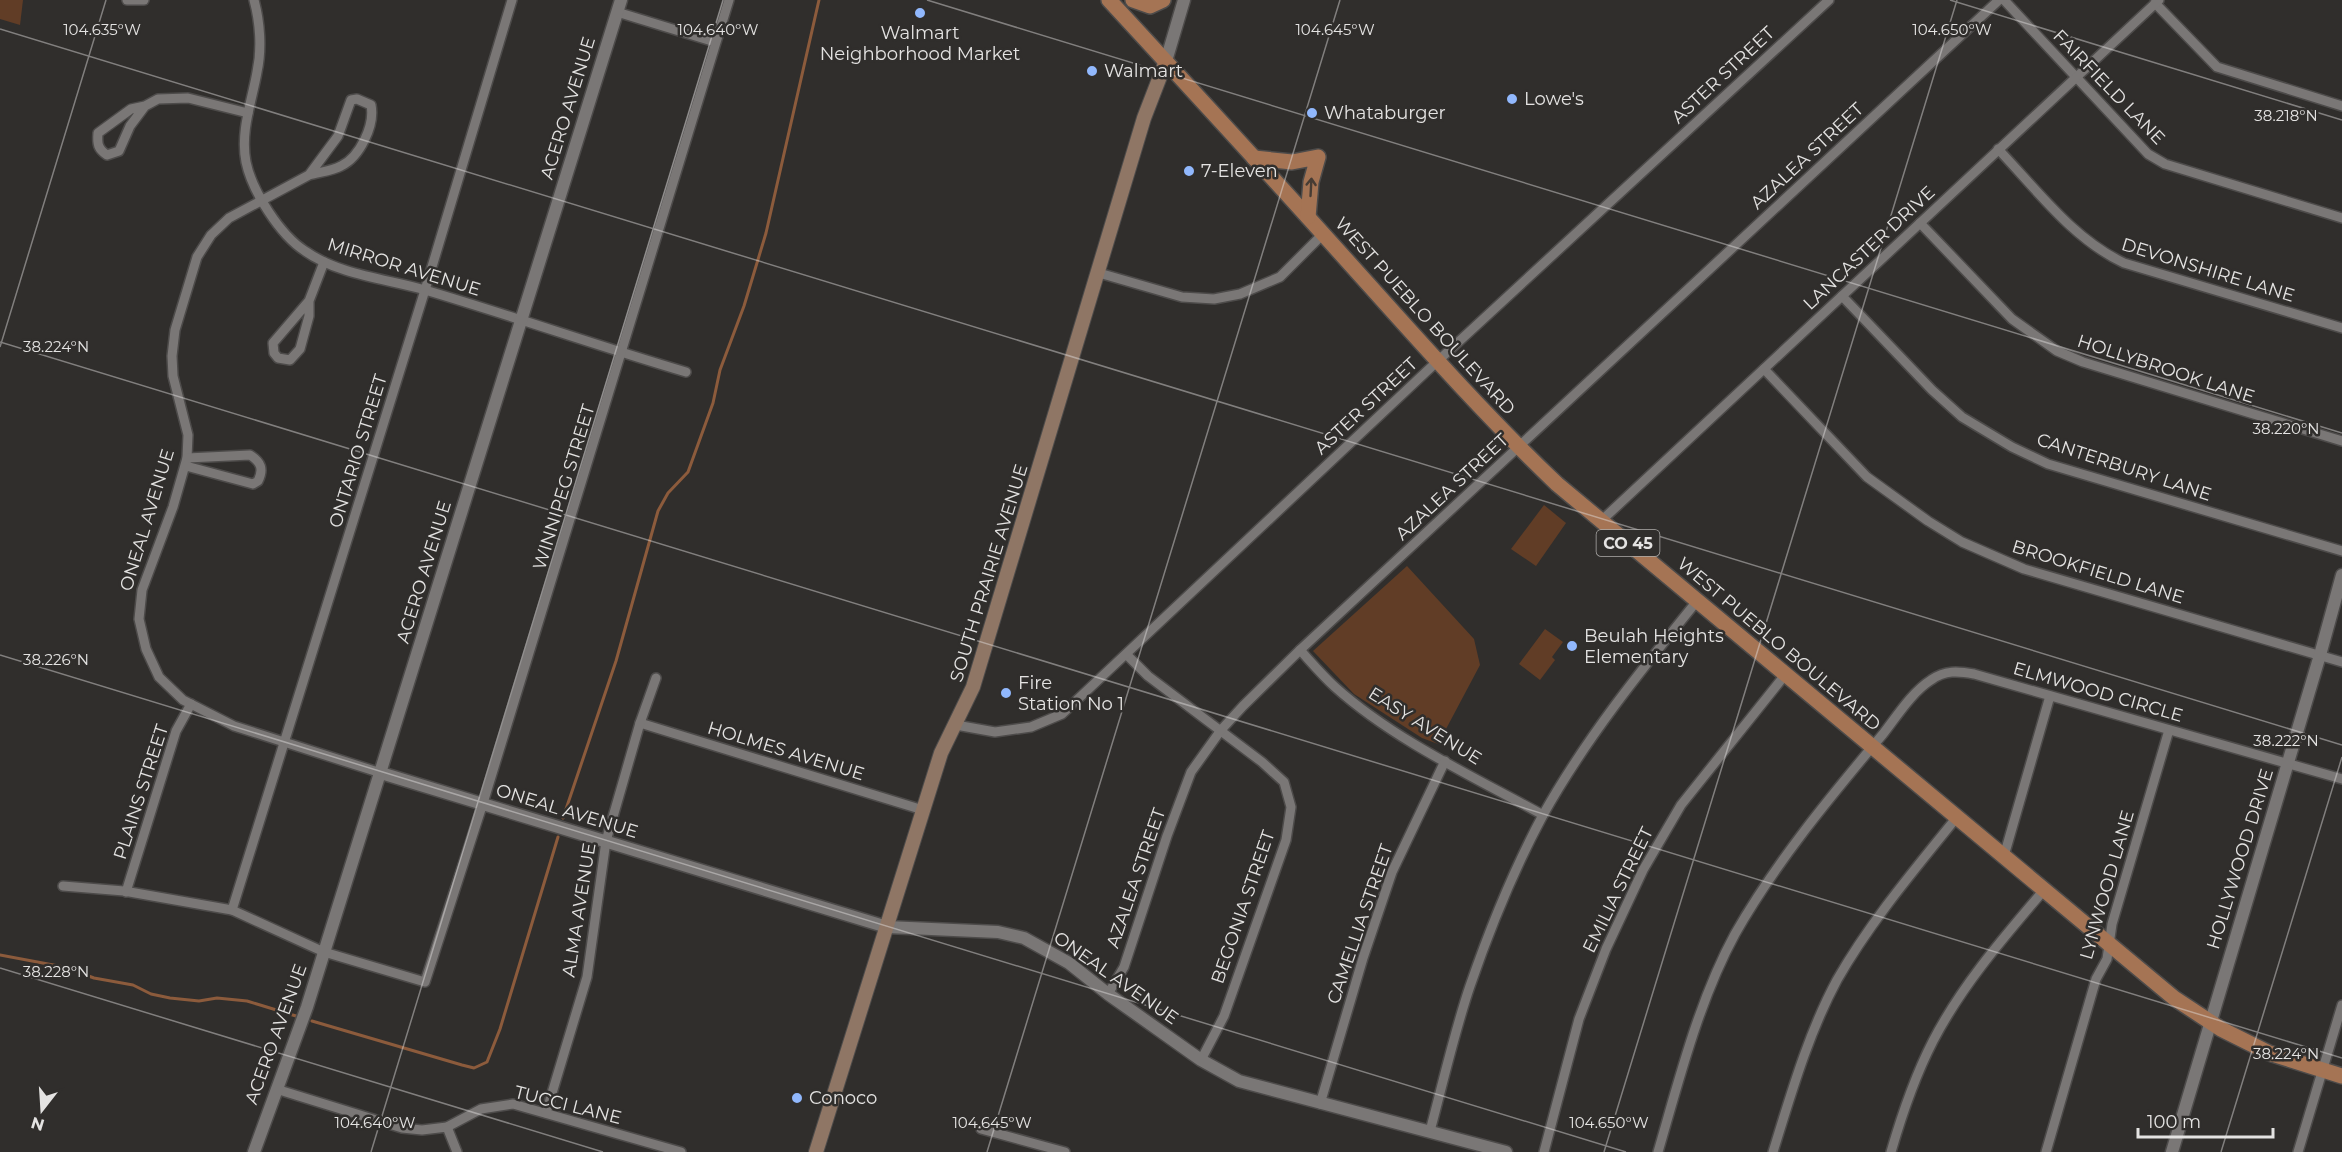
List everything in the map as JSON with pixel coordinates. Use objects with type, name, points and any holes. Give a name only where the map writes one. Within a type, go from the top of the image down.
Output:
[{"type":"main road","name":"WEST PUEBLO BOULEVARD","points":[[1108,0],[1166,60],[1519,448],[1557,484],[2174,998],[2209,1022],[2269,1053],[2342,1076]]},
{"type":"main road","points":[[1133,0],[1150,6],[1163,0]]},
{"type":"main road","name":"SOUTH PRAIRIE AVENUE","points":[[816,1152],[941,753],[956,725],[976,676],[1099,273],[1144,117],[1166,60]]},
{"type":"main road","points":[[1254,158],[1292,162],[1318,157],[1311,182],[1308,217]]},
{"type":"street","points":[[127,0],[144,0]]},
{"type":"street","name":"MIRROR AVENUE","points":[[254,0],[257,11],[258,69],[244,135],[246,162],[261,200],[287,235],[304,251],[324,262],[425,290],[686,372]]},
{"type":"street","name":"ONTARIO STREET","points":[[232,910],[425,290],[512,0]]},
{"type":"street","name":"WINNIPEG STREET","points":[[324,952],[425,982],[483,803],[729,0]]},
{"type":"street","name":"SOUTH PRAIRIE AVENUE","points":[[1166,60],[1184,0]]},
{"type":"street","name":"ASTER STREET","points":[[956,725],[995,732],[1031,727],[1062,714],[1829,0]]},
{"type":"street","name":"AZALEA STREET","points":[[1108,994],[1124,967],[1167,836],[1191,772],[1221,730],[1300,650],[1999,0]]},
{"type":"street","name":"FAIRFIELD LANE","points":[[2004,0],[2148,154],[2165,164],[2342,218]]},
{"type":"street","points":[[2157,2],[2217,68],[2342,106]]},
{"type":"street","name":"LANCASTER DRIVE","points":[[1601,521],[2157,2]]},
{"type":"street","points":[[619,6],[715,42]]},
{"type":"street","name":"ACERO AVENUE","points":[[254,1152],[300,1028],[619,6]]},
{"type":"street","points":[[145,106],[130,126],[119,151],[107,155],[100,150],[97,143],[98,134],[131,109],[145,106],[158,99],[188,98],[248,113]]},
{"type":"street","name":"ONEAL AVENUE","points":[[309,175],[338,136],[351,100],[357,99],[371,105],[373,113],[364,142],[355,156],[341,166],[309,175],[261,200],[230,218],[211,235],[198,257],[175,330],[172,356],[173,376],[188,435],[187,462],[142,590],[139,619],[146,649],[159,677],[183,700],[234,726],[285,743],[887,927],[998,932],[1024,938],[1069,963],[1108,994],[1201,1060],[1239,1081],[1506,1152]]},
{"type":"street","name":"DEVONSHIRE LANE","points":[[1998,149],[2080,236],[2102,253],[2124,263],[2342,328]]},
{"type":"street","name":"HOLLYBROOK LANE","points":[[1920,223],[2012,319],[2057,351],[2083,362],[2342,441]]},
{"type":"street","points":[[1099,273],[1182,297],[1214,298],[1240,294],[1280,277],[1323,234]]},
{"type":"street","points":[[309,301],[309,316],[300,349],[290,360],[278,358],[274,353],[273,343],[309,301],[324,262]]},
{"type":"street","name":"CANTERBURY LANE","points":[[1842,296],[1932,390],[1962,417],[2012,447],[2048,464],[2342,551]]},
{"type":"street","name":"BROOKFIELD LANE","points":[[1764,369],[1867,477],[1928,521],[1962,542],[2024,569],[2342,662]]},
{"type":"street","points":[[250,455],[258,460],[262,467],[258,482],[253,484],[187,462],[250,455]]},
{"type":"street","name":"HOLLYWOOD DRIVE","points":[[2172,1152],[2342,575]]},
{"type":"street","points":[[1430,1131],[1470,988],[1516,871],[1543,815],[1582,753],[1637,675],[1697,601]]},
{"type":"street","name":"EASY AVENUE","points":[[1300,650],[1335,687],[1380,722],[1543,815]]},
{"type":"street","name":"BEGONIA STREET","points":[[1126,656],[1148,676],[1221,730],[1284,782],[1291,807],[1286,840],[1224,1016],[1201,1060]]},
{"type":"street","name":"ELMWOOD CIRCLE","points":[[1658,1152],[1697,1020],[1735,935],[1783,860],[1926,683],[1951,671],[1974,674],[2342,779]]},
{"type":"street","name":"EMILIA STREET","points":[[1544,1152],[1579,1019],[1606,948],[1643,870],[1681,805],[1785,675]]},
{"type":"street","name":"ALMA AVENUE","points":[[546,1113],[587,977],[606,841],[640,723],[656,678]]},
{"type":"street","points":[[2004,856],[2050,696]]},
{"type":"street","name":"PLAINS STREET","points":[[126,892],[176,730],[191,704]]},
{"type":"street","name":"HOLMES AVENUE","points":[[640,723],[923,810]]},
{"type":"street","name":"LYNWOOD LANE","points":[[2046,1152],[2097,979],[2107,959],[2112,924],[2169,730]]},
{"type":"street","name":"CAMELLIA STREET","points":[[1320,1104],[1363,958],[1392,872],[1445,761]]},
{"type":"street","points":[[1773,1152],[1808,1044],[1837,981],[1872,925],[1957,817]]},
{"type":"street","points":[[63,886],[126,892],[232,910],[324,952]]},
{"type":"street","points":[[1891,1152],[1903,1110],[1933,1041],[1975,975],[2044,890]]},
{"type":"street","points":[[2298,1152],[2342,1005]]},
{"type":"street","name":"TUCCI LANE","points":[[276,1089],[402,1128],[422,1130],[447,1127],[480,1109],[513,1104],[681,1152]]},
{"type":"street","points":[[447,1127],[457,1152]]},
{"type":"street","points":[[981,1129],[1065,1152]]},
{"type":"shaded area","points":[[0,0],[23,0],[20,25],[0,19]]},
{"type":"shaded area","points":[[1544,505],[1566,523],[1536,566],[1511,549]]},
{"type":"shaded area","points":[[1407,566],[1474,639],[1480,665],[1438,744],[1422,738],[1354,694],[1313,651]]},
{"type":"shaded area","points":[[1545,629],[1563,642],[1552,657],[1555,660],[1540,680],[1519,664]]},
{"type":"waterway","points":[[563,818],[616,661],[658,511],[668,493],[688,472],[713,403],[720,370],[744,306],[766,233],[819,0]]},
{"type":"waterway","points":[[312,1021],[474,1068],[487,1062],[500,1029],[558,837]]},
{"type":"waterway","points":[[0,955],[64,967],[94,978],[133,985],[151,994],[170,998],[199,1001],[217,998],[247,1001],[296,1016]]},
{"type":"place","name":"Walmart Neighborhood Market","points":[[920,13]]},
{"type":"place","name":"Walmart","points":[[1092,71]]},
{"type":"place","name":"Lowe's","points":[[1512,99]]},
{"type":"place","name":"Whataburger","points":[[1312,113]]},
{"type":"place","name":"7-Eleven","points":[[1189,171]]},
{"type":"place","name":"Beulah Heights Elementary","points":[[1572,646]]},
{"type":"place","name":"Fire Station No 1","points":[[1006,693]]},
{"type":"place","name":"Conoco","points":[[797,1098]]}]
